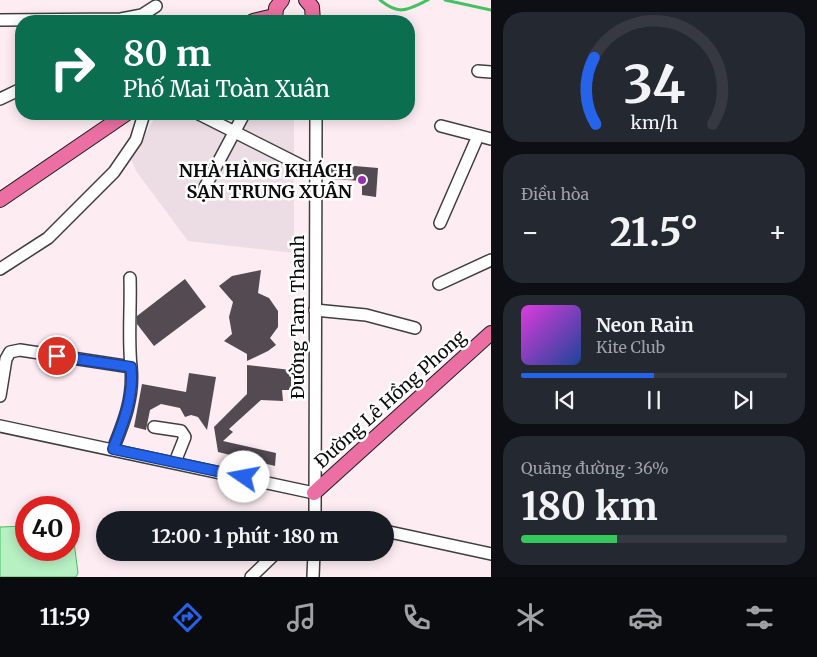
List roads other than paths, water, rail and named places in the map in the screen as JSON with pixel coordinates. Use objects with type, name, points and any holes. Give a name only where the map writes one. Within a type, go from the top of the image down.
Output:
[{"type":"main road","points":[[275,15],[276,8],[282,0]]},
{"type":"main road","points":[[306,0],[312,7],[313,15]]},
{"type":"main road","points":[[0,200],[117,120]]},
{"type":"main road","name":"Đường Lê Hồng Phong","points":[[314,493],[491,333]]},
{"type":"street","points":[[142,15],[156,6]]},
{"type":"street","points":[[0,20],[15,20]]},
{"type":"street","points":[[478,71],[491,72]]},
{"type":"street","points":[[0,99],[15,92]]},
{"type":"street","points":[[0,269],[48,238],[114,172],[136,140],[142,120]]},
{"type":"street","points":[[211,120],[316,173]]},
{"type":"street","points":[[205,186],[241,120]]},
{"type":"street","name":"Đường Tam Thanh","points":[[314,511],[316,120]]},
{"type":"street","points":[[441,126],[491,139]]},
{"type":"street","points":[[440,223],[478,136]]},
{"type":"street","points":[[439,284],[491,260]]},
{"type":"street","points":[[113,449],[125,420],[132,392],[128,341],[131,296],[130,278]]},
{"type":"street","points":[[315,310],[366,315],[415,328]]},
{"type":"street","points":[[0,396],[6,359],[10,352],[20,350],[131,367]]},
{"type":"street","points":[[0,426],[314,493]]},
{"type":"street","points":[[154,427],[182,431],[184,433],[185,437],[174,462]]},
{"type":"street","points":[[394,534],[491,554]]},
{"type":"street","points":[[250,577],[267,561]]},
{"type":"street","points":[[313,577],[314,561]]},
{"type":"waterway","points":[[380,0],[398,10],[409,9],[428,0]]},
{"type":"waterway","points":[[445,0],[491,10]]},
{"type":"place","name":"NHÀ HÀNG KHÁCH SẠN TRUNG XUÂN","points":[[362,180]]}]
